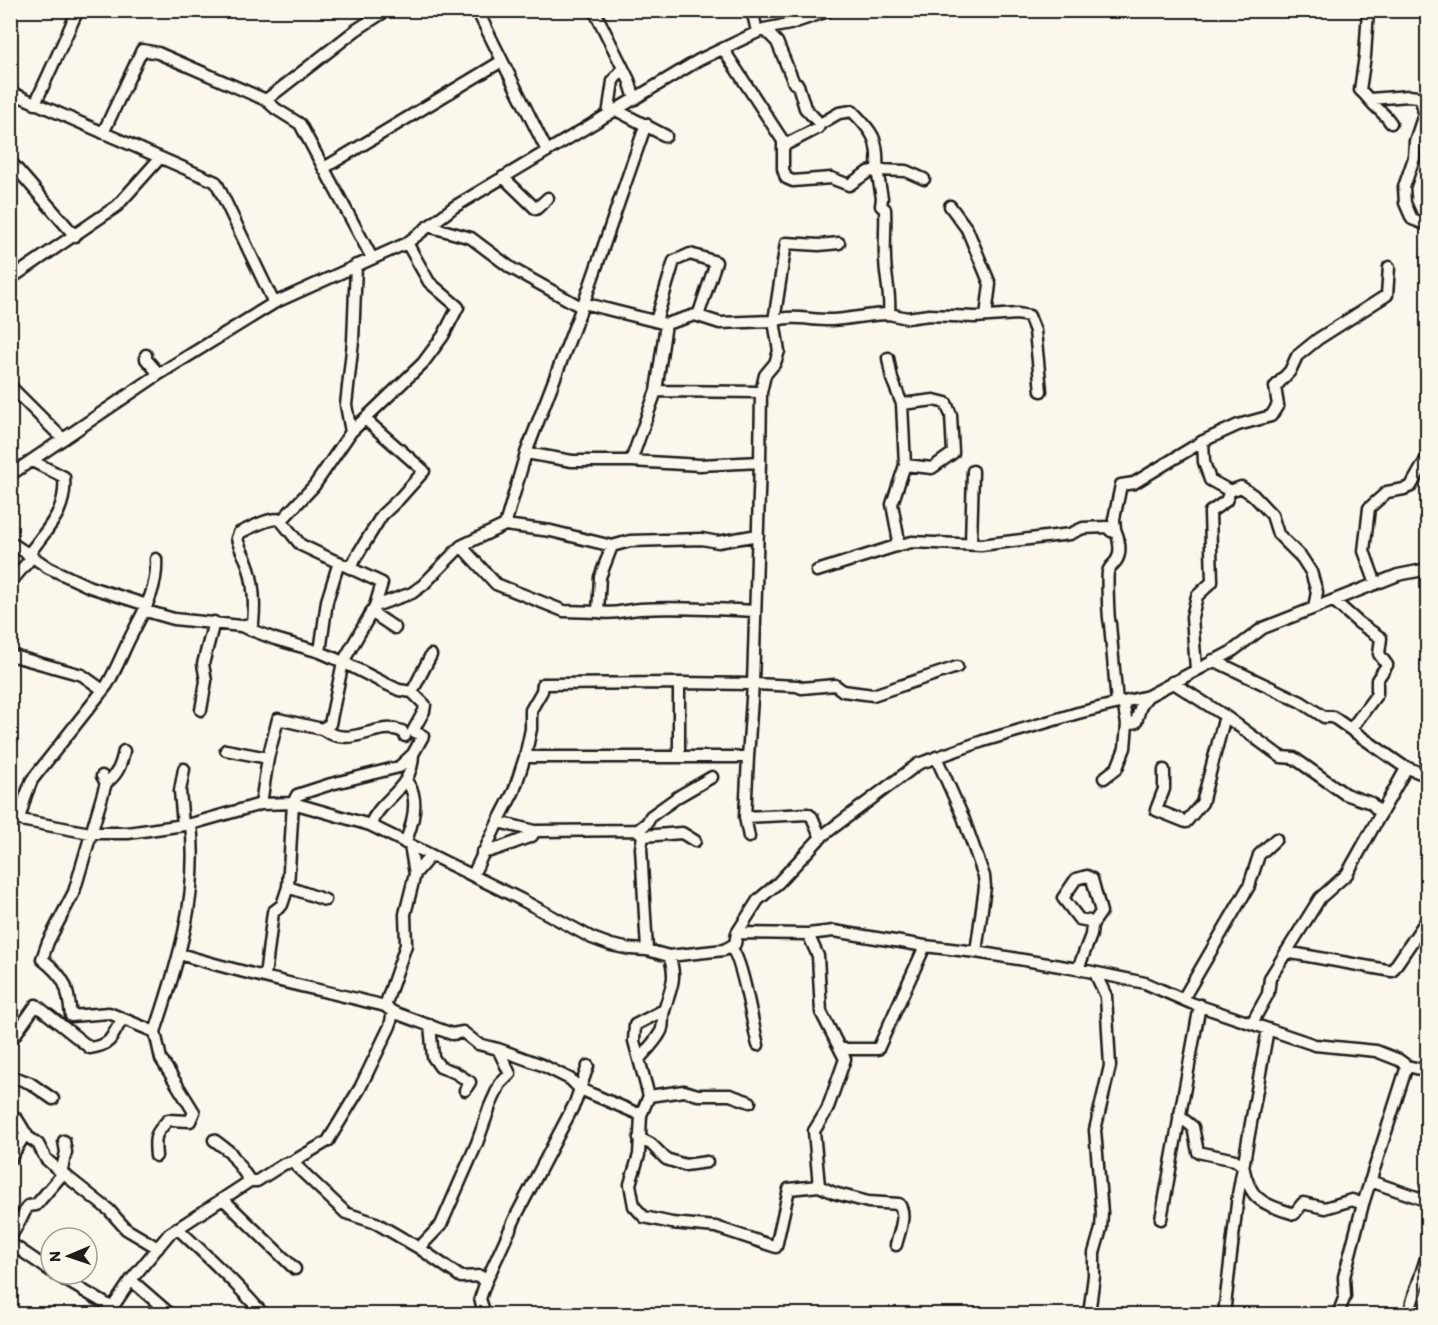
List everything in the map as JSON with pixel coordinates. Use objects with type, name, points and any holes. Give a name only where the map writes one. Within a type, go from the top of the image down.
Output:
[{"type":"street","points":[[35,104],[78,10]]},
{"type":"street","points":[[266,100],[356,30],[387,10]]},
{"type":"street","points":[[477,10],[547,151]]},
{"type":"street","points":[[594,10],[623,68],[635,99]]},
{"type":"street","points":[[749,10],[760,30],[777,42],[794,84],[798,85],[805,108],[820,124]]},
{"type":"street","points":[[790,24],[795,10]]},
{"type":"street","points":[[10,475],[159,374],[273,303],[407,243],[454,207],[699,60],[760,30],[790,24],[831,10]]},
{"type":"street","points":[[1368,10],[1360,90],[1372,104],[1383,111],[1391,123]]},
{"type":"street","points":[[726,48],[725,52],[783,141],[783,169],[786,178],[793,181],[831,178],[849,184],[868,172],[877,170],[906,171],[924,178]]},
{"type":"street","points":[[103,133],[142,50],[158,53],[266,100],[300,124],[372,258]]},
{"type":"street","points":[[324,168],[502,61]]},
{"type":"street","points":[[612,112],[613,81],[623,68]]},
{"type":"street","points":[[10,92],[216,182],[273,303]]},
{"type":"street","points":[[1370,99],[1409,96],[1424,98],[1424,114],[1415,141],[1414,158],[1404,188],[1405,203],[1412,219],[1428,225]]},
{"type":"street","points":[[783,146],[819,128],[820,124],[839,113],[852,111],[869,128],[878,151],[877,170],[882,198],[881,206],[885,209],[885,256],[887,282],[890,286],[889,314]]},
{"type":"street","points":[[612,112],[646,125],[666,136]]},
{"type":"street","points":[[504,525],[525,453],[582,305],[646,125]]},
{"type":"street","points":[[10,279],[117,206],[160,158]]},
{"type":"street","points":[[10,161],[75,236]]},
{"type":"street","points":[[503,177],[536,209],[548,198]]},
{"type":"street","points":[[950,206],[967,229],[990,284],[986,316]]},
{"type":"street","points":[[428,226],[471,238],[511,268],[582,305],[661,323],[698,316],[720,323],[774,321],[783,318],[830,320],[875,314],[907,318],[929,315],[1017,314],[1029,316],[1035,331],[1041,391]]},
{"type":"street","points":[[281,521],[314,486],[351,432],[423,363],[443,336],[458,307],[429,282],[407,243]]},
{"type":"street","points":[[749,837],[745,817],[753,684],[761,392],[765,375],[775,363],[779,351],[774,321],[786,243],[819,245],[839,243]]},
{"type":"street","points":[[631,461],[656,392],[661,323],[674,261],[690,254],[716,262],[698,316]]},
{"type":"street","points":[[351,432],[346,405],[353,341],[356,265]]},
{"type":"street","points":[[1104,778],[1117,768],[1125,748],[1127,724],[1120,702],[1108,618],[1110,606],[1108,572],[1118,555],[1118,537],[1114,519],[1121,485],[1134,483],[1203,441],[1238,424],[1271,416],[1278,405],[1275,387],[1290,371],[1297,356],[1318,339],[1387,295],[1389,267]]},
{"type":"street","points":[[146,355],[146,359],[159,374]]},
{"type":"street","points":[[888,358],[892,378],[902,404],[905,465],[892,504],[898,536],[896,546]]},
{"type":"street","points":[[10,386],[62,438]]},
{"type":"street","points":[[656,392],[761,392]]},
{"type":"street","points":[[902,404],[934,400],[946,403],[951,415],[953,453],[932,468],[905,465]]},
{"type":"street","points":[[350,567],[382,515],[399,500],[424,471],[366,420]]},
{"type":"street","points":[[1203,441],[1204,462],[1210,480],[1230,491]]},
{"type":"street","points":[[525,453],[572,461],[631,461],[699,465],[760,462]]},
{"type":"street","points":[[1376,584],[1364,551],[1369,508],[1386,492],[1411,486],[1428,456]]},
{"type":"street","points":[[10,584],[62,508],[64,477],[32,461]]},
{"type":"street","points":[[971,544],[973,471]]},
{"type":"street","points":[[1196,669],[1192,617],[1197,596],[1212,582],[1210,512],[1226,501],[1230,491],[1241,487],[1253,495],[1272,515],[1278,534],[1302,558],[1311,572],[1317,592],[1314,608]]},
{"type":"street","points":[[242,626],[253,624],[255,607],[248,565],[237,538],[239,533],[274,519],[281,521],[292,537],[302,545],[404,595]]},
{"type":"street","points":[[373,609],[412,593],[423,585],[461,546],[504,525],[551,531],[612,546],[630,541],[702,539],[718,542],[758,536]]},
{"type":"street","points":[[818,571],[912,542],[971,544],[1070,534],[1083,528],[1107,527],[1110,531],[1115,529]]},
{"type":"street","points":[[10,542],[49,568],[90,587],[174,619],[242,626],[275,639],[320,652],[390,686],[412,692],[425,705],[413,731],[423,736],[413,754],[399,767],[312,789],[297,795],[293,803],[288,887],[282,904],[273,912],[265,976]]},
{"type":"street","points":[[461,546],[496,584],[564,610],[612,614],[637,609],[702,608],[754,611]]},
{"type":"street","points":[[598,612],[600,577],[612,546]]},
{"type":"street","points":[[156,560],[157,576],[146,608],[116,670],[103,690],[32,780],[15,819],[90,833],[128,833],[187,824],[261,804],[293,803],[370,825],[592,938],[630,949],[647,950],[669,956],[724,950],[735,944],[737,933],[758,900],[820,838],[918,764],[1078,712],[1148,696],[1231,652],[1263,628],[1398,575],[1428,568]]},
{"type":"street","points":[[320,652],[327,601],[339,562]]},
{"type":"street","points":[[322,729],[330,724],[344,662],[373,609],[382,583]]},
{"type":"street","points":[[1334,601],[1359,623],[1382,638],[1379,654],[1388,665],[1377,680],[1377,694],[1351,729]]},
{"type":"street","points":[[373,609],[395,628]]},
{"type":"street","points":[[201,710],[206,681],[203,664],[214,622]]},
{"type":"street","points":[[10,655],[82,675],[103,690]]},
{"type":"street","points":[[412,692],[432,655]]},
{"type":"street","points":[[1213,660],[1300,702],[1324,717],[1333,717],[1407,767],[1428,776]]},
{"type":"street","points":[[473,876],[482,853],[514,791],[531,729],[531,710],[542,691],[543,684],[753,684],[802,688],[835,685],[843,691],[873,695],[957,667]]},
{"type":"street","points":[[1172,682],[1225,716],[1281,757],[1294,758],[1345,794],[1371,802],[1381,814]]},
{"type":"street","points":[[679,684],[679,755]]},
{"type":"street","points":[[1127,724],[1136,722],[1141,705],[1148,696]]},
{"type":"street","points":[[1164,770],[1164,789],[1156,810],[1186,822],[1203,803],[1225,716]]},
{"type":"street","points":[[261,804],[268,758],[278,719],[322,729],[331,734],[354,737],[389,728],[402,731],[405,736]]},
{"type":"street","points":[[226,750],[268,758]]},
{"type":"street","points":[[124,751],[121,765],[114,777],[104,779],[74,892],[48,942],[42,959],[55,969],[68,988],[71,1016],[109,1013],[155,1032]]},
{"type":"street","points":[[370,825],[374,816],[388,803],[406,780],[413,754]]},
{"type":"street","points":[[525,757],[679,755],[748,757]]},
{"type":"street","points":[[936,757],[963,817],[984,876],[985,887],[976,952]]},
{"type":"street","points":[[1252,1023],[1268,994],[1270,978],[1320,898],[1347,874],[1407,767]]},
{"type":"street","points":[[156,1156],[154,1139],[157,1132],[168,1120],[190,1120],[194,1112],[161,1059],[155,1032],[180,954],[193,873],[180,791],[184,769]]},
{"type":"street","points":[[647,950],[640,833],[664,806],[712,777]]},
{"type":"street","points":[[406,780],[414,795],[408,844],[415,874]]},
{"type":"street","points":[[745,817],[808,814],[812,817],[820,838]]},
{"type":"street","points":[[498,822],[535,831],[682,833],[696,829]]},
{"type":"street","points":[[482,853],[498,850],[532,836],[535,831]]},
{"type":"street","points":[[682,833],[695,841]]},
{"type":"street","points":[[1183,999],[1249,886],[1259,855],[1276,839]]},
{"type":"street","points":[[73,1286],[110,1311],[131,1280],[169,1234],[250,1181],[257,1181],[328,1141],[360,1088],[390,1026],[389,1009],[406,945],[405,914],[415,874],[431,855]]},
{"type":"street","points":[[1078,969],[1091,935],[1092,925],[1101,912],[1092,879],[1087,876],[1076,879],[1063,898],[1079,920],[1089,921],[1092,925]]},
{"type":"street","points":[[288,887],[325,900]]},
{"type":"street","points":[[1286,952],[1392,971],[1428,918]]},
{"type":"street","points":[[737,933],[808,934],[834,931],[1078,969],[1144,983],[1183,999],[1316,1045],[1376,1051],[1399,1060],[1407,1066],[1428,1071]]},
{"type":"street","points":[[808,934],[818,956],[821,1012],[845,1059],[827,1110],[814,1131],[819,1186]]},
{"type":"street","points":[[840,1049],[878,1049],[925,946]]},
{"type":"street","points":[[729,947],[735,950],[741,967],[745,1005],[758,1045]]},
{"type":"street","points":[[180,954],[226,968],[389,1009],[452,1034],[462,1032],[478,1044],[542,1065],[570,1078],[580,1089],[641,1115]]},
{"type":"street","points":[[639,1059],[661,1032],[664,1010],[673,985],[674,968],[669,956]]},
{"type":"street","points":[[1089,1314],[1094,1276],[1094,1253],[1101,1229],[1102,1213],[1095,1130],[1110,1066],[1106,996],[1095,973]]},
{"type":"street","points":[[10,1042],[36,1005],[90,1048],[110,1041],[123,1019]]},
{"type":"street","points":[[1161,1219],[1200,1005]]},
{"type":"street","points":[[664,1010],[630,1026],[649,1096],[641,1115],[639,1155],[630,1184],[634,1206],[644,1217],[672,1223],[716,1227],[776,1247],[789,1189],[819,1186],[834,1193],[868,1202],[899,1204],[902,1208],[902,1216],[896,1245]]},
{"type":"street","points":[[430,1024],[433,1057],[440,1067],[470,1082],[465,1090]]},
{"type":"street","points":[[1224,1314],[1243,1166],[1268,1029]]},
{"type":"street","points":[[419,1248],[441,1225],[477,1143],[490,1106],[501,1084],[510,1074],[498,1049]]},
{"type":"street","points":[[485,1314],[480,1299],[485,1284],[517,1214],[565,1124],[588,1066]]},
{"type":"street","points":[[1338,1314],[1345,1296],[1344,1277],[1363,1204],[1407,1066]]},
{"type":"street","points":[[10,1073],[53,1099]]},
{"type":"street","points":[[649,1096],[684,1091],[698,1095],[730,1095],[750,1102]]},
{"type":"street","points":[[10,1114],[38,1144],[46,1159],[109,1210],[126,1229],[158,1248]]},
{"type":"street","points":[[1179,1116],[1193,1127],[1198,1152],[1235,1160],[1243,1166],[1247,1183],[1261,1203],[1294,1214],[1303,1203],[1325,1208],[1352,1200],[1363,1204]]},
{"type":"street","points":[[10,1159],[26,1133]]},
{"type":"street","points":[[639,1138],[651,1144],[666,1160],[685,1165],[707,1162]]},
{"type":"street","points":[[214,1140],[230,1152],[250,1181]]},
{"type":"street","points":[[10,1238],[28,1206],[36,1205],[60,1178],[68,1146]]},
{"type":"street","points":[[292,1162],[346,1213],[376,1223],[419,1248],[461,1277],[480,1276],[485,1284]]},
{"type":"street","points":[[1370,1181],[1428,1201]]},
{"type":"street","points":[[223,1199],[295,1269]]},
{"type":"street","points":[[177,1228],[218,1266],[263,1314]]},
{"type":"street","points":[[10,1243],[39,1263]]},
{"type":"street","points":[[1410,1314],[1428,1252]]},
{"type":"street","points":[[131,1280],[170,1314]]}]
